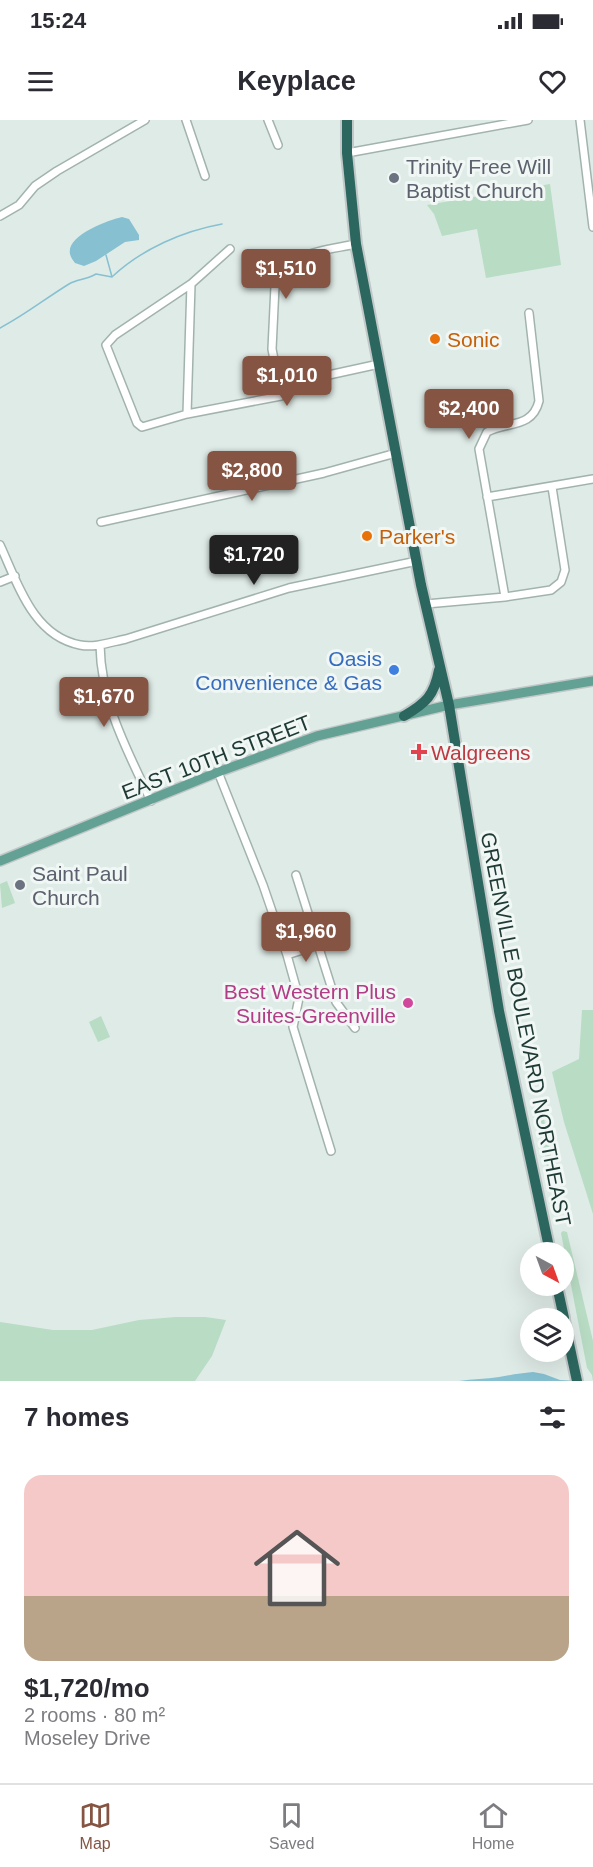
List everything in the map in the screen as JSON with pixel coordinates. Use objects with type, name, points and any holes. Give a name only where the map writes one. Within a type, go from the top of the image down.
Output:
[{"type":"highway","name":"GREENVILLE BOULEVARD NORTHEAST","points":[[347,120],[347,153],[356,244],[417,561],[449,705],[485,937],[499,1011],[548,1242]]},
{"type":"highway","points":[[404,716],[417,708],[432,693],[440,667]]},
{"type":"highway","points":[[573,1362],[577,1381]]},
{"type":"main road","name":"EAST 10TH STREET","points":[[0,861],[218,772],[317,736],[449,705],[593,681]]},
{"type":"street","points":[[186,120],[205,176]]},
{"type":"street","points":[[268,120],[278,145]]},
{"type":"street","points":[[347,153],[528,120]]},
{"type":"street","points":[[580,120],[593,227]]},
{"type":"street","points":[[1,214],[19,204],[35,186],[57,171],[140,121]]},
{"type":"street","points":[[281,396],[272,349],[274,286],[288,265],[302,256],[356,244]]},
{"type":"street","points":[[230,249],[191,284],[115,335],[106,345],[136,423],[142,427],[187,414],[281,396],[315,378],[379,364]]},
{"type":"street","points":[[187,414],[191,284]]},
{"type":"street","points":[[505,597],[479,449],[487,432],[532,417],[539,401],[529,313]]},
{"type":"street","points":[[101,522],[324,473],[396,453]]},
{"type":"street","points":[[487,497],[593,479]]},
{"type":"street","points":[[426,604],[505,597],[551,590],[561,582],[565,570],[552,487]]},
{"type":"street","points":[[0,545],[34,615],[52,633],[81,646],[100,645],[126,639],[289,588],[417,561]]},
{"type":"street","points":[[0,582],[15,576]]},
{"type":"street","points":[[100,645],[100,670],[112,717],[151,801]]},
{"type":"street","points":[[218,772],[263,885],[287,956],[299,998],[293,1027],[331,1151]]},
{"type":"street","points":[[296,875],[336,1002],[356,1028]]},
{"type":"street","points":[[287,956],[318,945]]},
{"type":"green space","points":[[550,184],[561,265],[486,278],[477,229],[442,236],[434,214],[427,205]]},
{"type":"green space","points":[[7,881],[15,903],[2,908],[0,884]]},
{"type":"green space","points":[[582,1010],[593,1010],[593,1214],[564,1122],[552,1072],[579,1059]]},
{"type":"green space","points":[[101,1016],[110,1037],[98,1042],[89,1022]]},
{"type":"green space","points":[[536,1106],[543,1114],[557,1186],[555,1191],[551,1190],[543,1145],[532,1109]]},
{"type":"green space","points":[[567,1232],[569,1242],[563,1242],[561,1233]]},
{"type":"green space","points":[[574,1261],[593,1341],[593,1381],[587,1368],[573,1296]]},
{"type":"green space","points":[[176,1317],[226,1320],[212,1356],[195,1381],[0,1381],[0,1322],[53,1330],[92,1330],[139,1320]]},
{"type":"water","points":[[122,217],[129,219],[139,235],[139,240],[125,242],[84,266],[75,263],[70,254],[71,247],[81,235],[108,221]]},
{"type":"water","points":[[533,1372],[560,1380],[580,1381],[459,1381],[494,1378]]},
{"type":"waterway","points":[[113,276],[137,257],[164,242],[193,231],[222,224]]},
{"type":"waterway","points":[[106,255],[112,277]]},
{"type":"waterway","points":[[0,328],[72,282],[96,274],[112,277]]},
{"type":"place","name":"Trinity Free Will Baptist Church","points":[[394,178]]},
{"type":"place","name":"Sonic","points":[[435,339]]},
{"type":"place","name":"Parker's","points":[[367,536]]},
{"type":"place","name":"Oasis Convenience & Gas","points":[[394,670]]},
{"type":"place","name":"Walgreens","points":[[419,752]]},
{"type":"place","name":"Saint Paul Church","points":[[20,885]]},
{"type":"place","name":"Best Western Plus Suites-Greenville","points":[[408,1003]]}]
